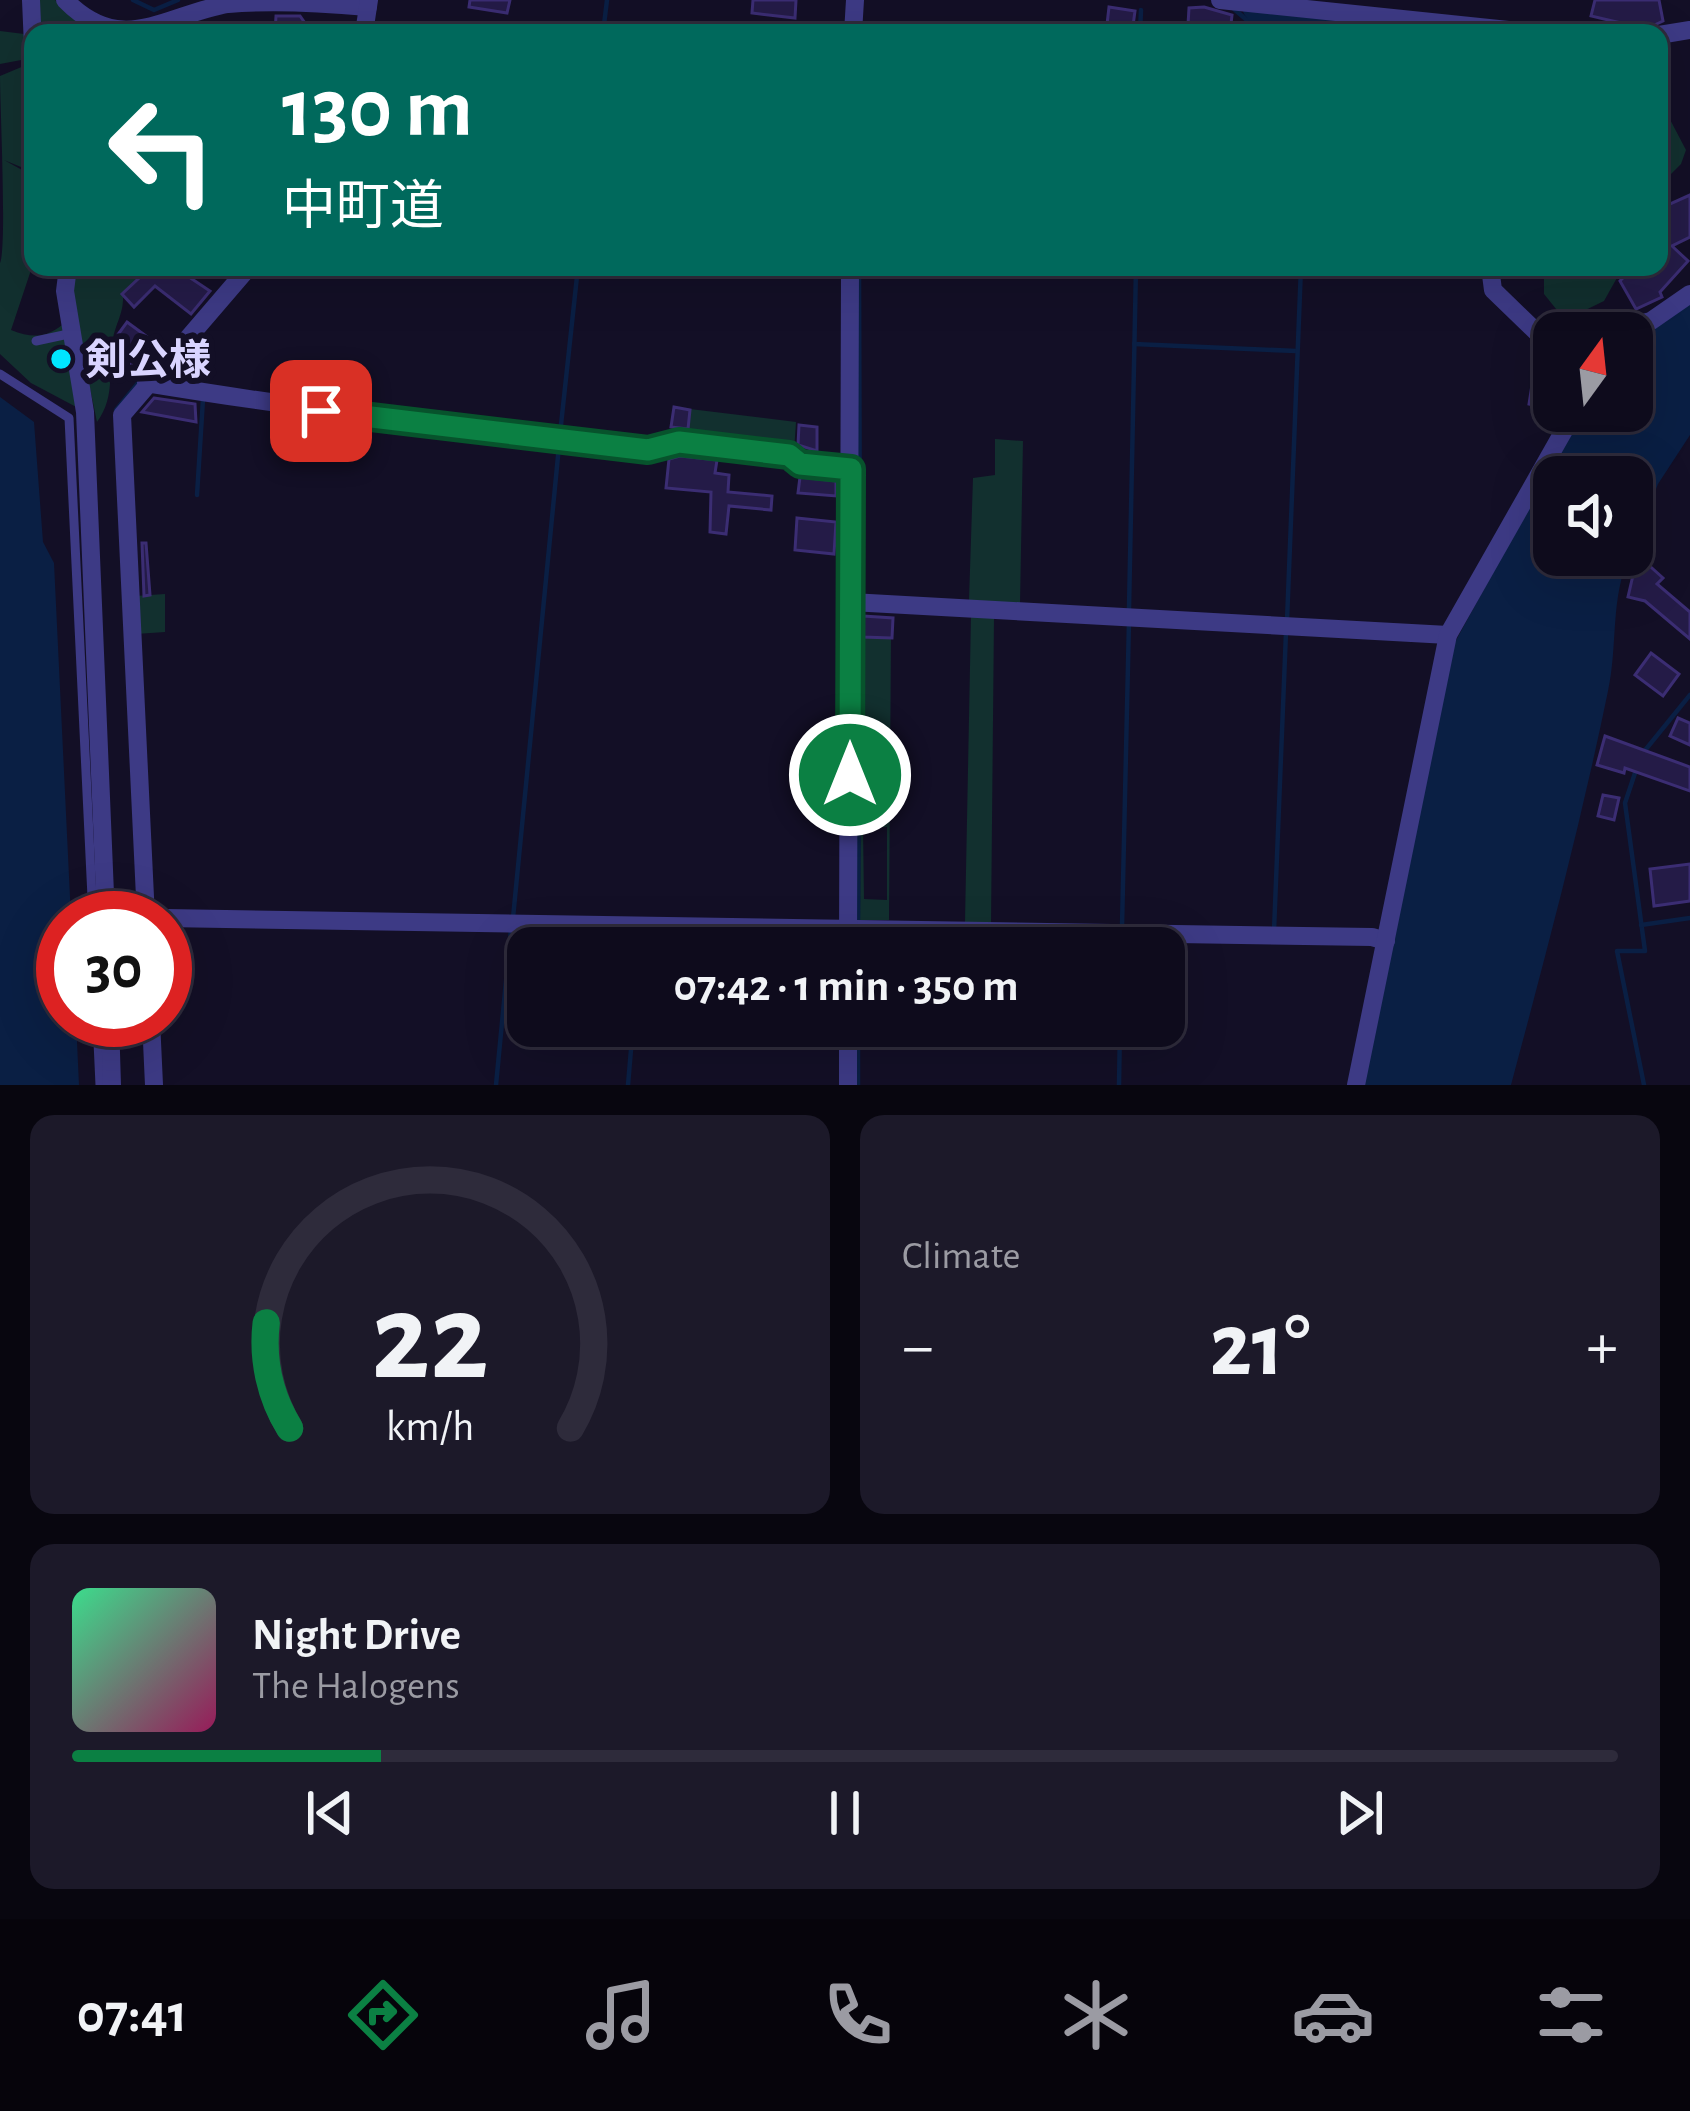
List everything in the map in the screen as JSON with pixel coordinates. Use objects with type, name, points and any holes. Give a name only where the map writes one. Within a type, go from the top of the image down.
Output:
[{"type":"street","points":[[65,0],[97,24]]},
{"type":"street","points":[[1220,0],[1454,24]]},
{"type":"street","points":[[156,24],[229,4],[366,5]]},
{"type":"street","points":[[67,276],[65,291],[86,430],[105,891]]},
{"type":"street","points":[[145,891],[122,415],[240,276]]},
{"type":"street","points":[[850,276],[857,602],[853,927]]},
{"type":"street","points":[[1491,276],[1493,290],[1533,329]]},
{"type":"street","points":[[1653,320],[1690,294]]},
{"type":"street","points":[[146,382],[210,397],[559,440],[789,455],[800,464],[851,469]]},
{"type":"street","points":[[1356,1085],[1448,635],[1563,432]]},
{"type":"street","points":[[857,602],[1448,635]]},
{"type":"street","points":[[192,919],[560,927]]},
{"type":"street","points":[[1185,934],[1386,941]]},
{"type":"street","points":[[111,1047],[112,1085]]},
{"type":"street","points":[[152,1047],[154,1085]]},
{"type":"street","points":[[848,1047],[848,1085]]},
{"type":"lane","points":[[36,341],[73,333]]},
{"type":"lane","points":[[0,374],[69,418],[92,891]]},
{"type":"lane","points":[[98,1047],[100,1085]]},
{"type":"green space","points":[[37,0],[55,0],[86,24],[38,24]]},
{"type":"green space","points":[[0,31],[24,34],[24,60],[0,64]]},
{"type":"green space","points":[[24,66],[24,168],[4,160],[24,171],[24,276],[29,276],[11,330],[40,335],[67,321],[80,409],[31,383],[0,354],[0,76]]},
{"type":"green space","points":[[1668,116],[1686,150],[1681,164],[1668,177]]},
{"type":"green space","points":[[74,276],[139,276],[123,293],[111,349],[109,391],[97,422],[73,307]]},
{"type":"green space","points":[[1544,276],[1618,276],[1604,301],[1581,312],[1559,312],[1544,294]]},
{"type":"green space","points":[[690,409],[796,422],[794,452],[687,438]]},
{"type":"green space","points":[[995,439],[1023,441],[1020,604],[969,600],[973,478],[995,475]]},
{"type":"green space","points":[[165,594],[165,632],[136,634],[135,596]]},
{"type":"green space","points":[[971,616],[994,617],[991,923],[965,922]]},
{"type":"green space","points":[[862,637],[891,637],[889,920],[860,920]],"holes":[[[887,827],[887,900],[864,899],[863,828]]]},
{"type":"water","points":[[1690,303],[1690,435],[1653,497],[1653,456],[1556,456],[1570,432],[1653,432],[1653,322]]},
{"type":"water","points":[[0,397],[34,422],[43,542],[54,563],[70,891],[36,891],[36,1047],[77,1047],[79,1085],[0,1085]]},
{"type":"water","points":[[1533,499],[1533,576],[1623,576],[1598,740],[1511,1085],[1363,1085],[1454,644]]},
{"type":"building","points":[[470,0],[510,0],[507,13],[469,7]]},
{"type":"building","points":[[753,0],[796,0],[795,18],[752,13]]},
{"type":"building","points":[[1595,0],[1659,0],[1663,21],[1621,24],[1591,16]]},
{"type":"building","points":[[1109,7],[1135,11],[1133,24],[1107,24]]},
{"type":"building","points":[[1189,8],[1232,15],[1231,24],[1188,24]]},
{"type":"building","points":[[276,16],[300,16],[306,24],[276,24]]},
{"type":"building","points":[[1690,195],[1690,237],[1672,246],[1688,261],[1660,292],[1662,297],[1636,309],[1620,281],[1625,276],[1668,276],[1668,205]]},
{"type":"building","points":[[135,276],[188,276],[210,291],[191,314],[155,286],[134,307],[122,294],[138,279]]},
{"type":"building","points":[[127,322],[157,344],[136,374],[127,369],[132,360],[111,344]]},
{"type":"building","points":[[154,398],[195,404],[196,422],[142,412]]},
{"type":"building","points":[[674,407],[690,410],[688,429],[671,427]]},
{"type":"building","points":[[799,425],[817,427],[817,451],[798,445]]},
{"type":"building","points":[[669,459],[717,460],[715,473],[729,475],[728,492],[772,496],[771,510],[729,506],[726,534],[710,532],[711,492],[666,488]]},
{"type":"building","points":[[800,477],[836,481],[836,496],[798,493]]},
{"type":"building","points":[[797,518],[836,522],[834,554],[795,550]]},
{"type":"building","points":[[142,543],[146,543],[150,595],[144,596]]},
{"type":"building","points":[[1653,569],[1663,578],[1657,584],[1690,612],[1690,639],[1645,601],[1628,597],[1633,576],[1653,576]]},
{"type":"building","points":[[863,616],[893,618],[892,638],[862,637]]},
{"type":"building","points":[[1651,653],[1679,674],[1663,696],[1635,675]]},
{"type":"building","points":[[1678,718],[1690,723],[1690,745],[1670,736]]},
{"type":"building","points":[[1605,736],[1690,767],[1690,791],[1625,768],[1624,773],[1597,765]]},
{"type":"building","points":[[1603,795],[1619,798],[1614,820],[1598,816]]},
{"type":"building","points":[[1690,864],[1690,901],[1654,906],[1650,869]]},
{"type":"waterway","points":[[133,0],[154,10],[178,0]]},
{"type":"waterway","points":[[604,24],[607,0]]},
{"type":"waterway","points":[[1234,9],[1251,24]]},
{"type":"waterway","points":[[1140,24],[1141,10]]},
{"type":"waterway","points":[[1251,10],[1255,15],[1350,24]]},
{"type":"waterway","points":[[560,434],[577,276]]},
{"type":"waterway","points":[[859,276],[860,597]]},
{"type":"waterway","points":[[1129,609],[1136,276]]},
{"type":"waterway","points":[[1287,621],[1301,276]]},
{"type":"waterway","points":[[1134,344],[1296,351]]},
{"type":"waterway","points":[[116,410],[139,382]]},
{"type":"waterway","points":[[197,495],[203,399]]},
{"type":"waterway","points":[[513,918],[559,446]]},
{"type":"waterway","points":[[858,921],[860,609]]},
{"type":"waterway","points":[[1122,927],[1129,621]]},
{"type":"waterway","points":[[1274,931],[1286,632]]},
{"type":"waterway","points":[[1642,754],[1690,695]]},
{"type":"waterway","points":[[1636,770],[1625,803],[1645,951],[1617,951],[1644,1085]]},
{"type":"waterway","points":[[1641,925],[1690,918]]},
{"type":"waterway","points":[[496,1085],[507,971]]},
{"type":"waterway","points":[[628,1085],[631,1047]]},
{"type":"waterway","points":[[858,1047],[858,1085]]},
{"type":"waterway","points":[[1119,1085],[1120,1047]]},
{"type":"place","name":"剣公様","points":[[61,359]]},
{"type":"route","points":[[321,411],[648,450],[679,442],[789,455],[800,464],[851,469],[850,775]]}]
